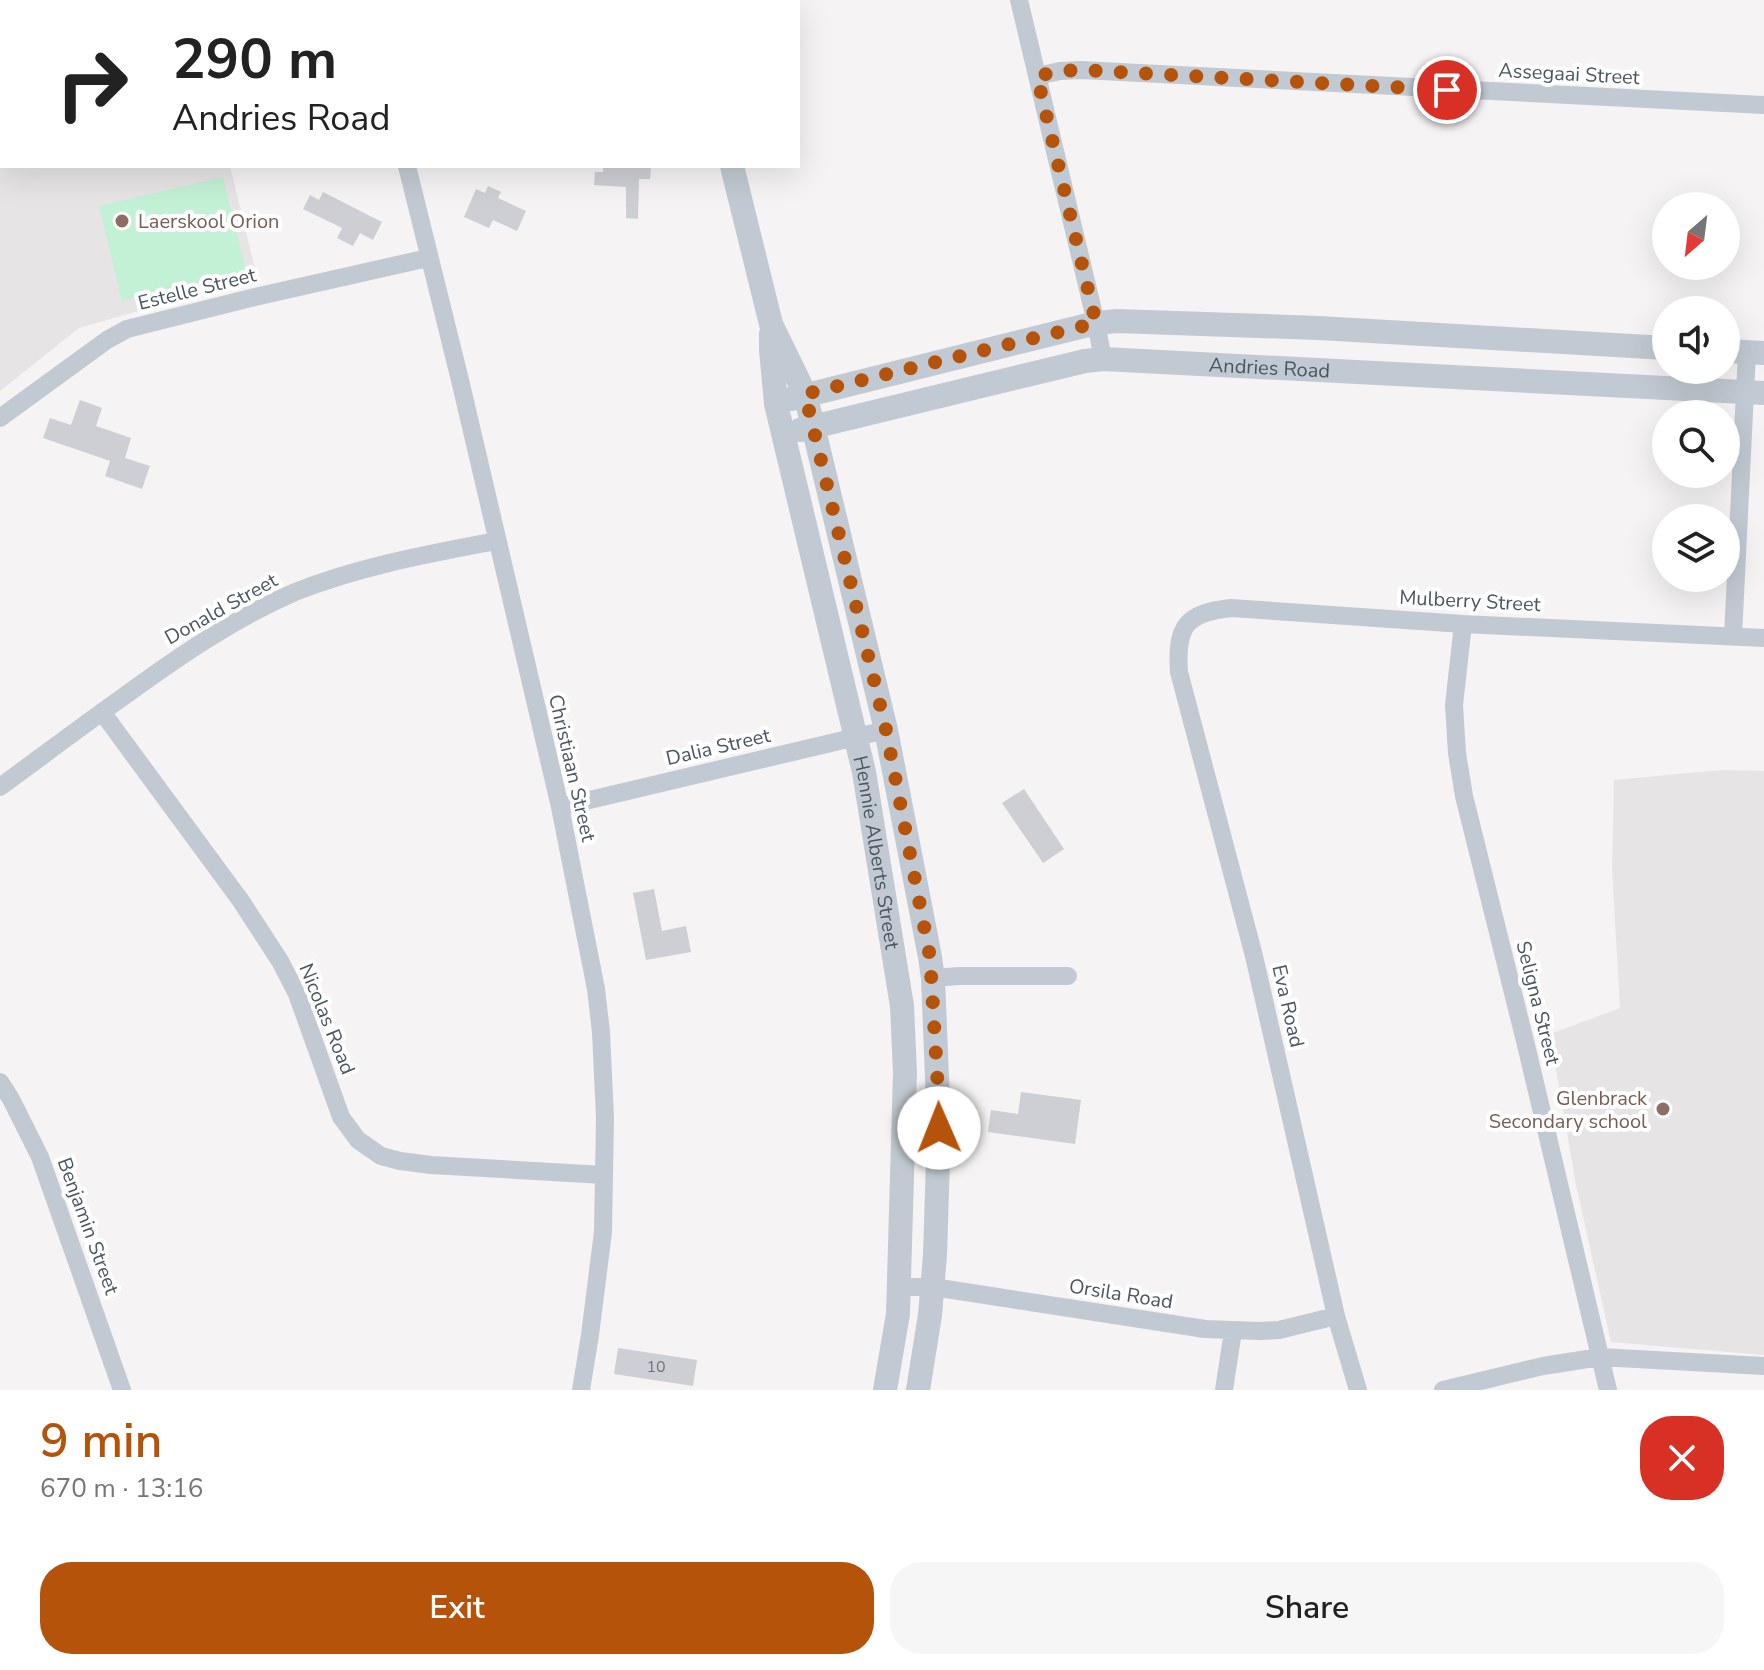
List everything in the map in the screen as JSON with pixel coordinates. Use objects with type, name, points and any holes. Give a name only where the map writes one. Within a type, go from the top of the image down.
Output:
[{"type":"street","points":[[1019,0],[1103,359]]},
{"type":"street","name":"Assegaai Street","points":[[1037,76],[1081,70],[1764,105]]},
{"type":"street","name":"Christiaan Street","points":[[407,168],[560,807],[598,1004],[603,1070],[604,1175],[600,1260],[581,1390]]},
{"type":"street","name":"Hennie Alberts Street","points":[[732,168],[771,324],[805,394],[886,730],[930,957],[939,1128],[933,1287],[918,1390]]},
{"type":"street","name":"Estelle Street","points":[[0,418],[107,340],[127,329],[428,258]]},
{"type":"street","name":"Andries Road","points":[[776,404],[805,394],[1096,323],[1117,321],[1319,328],[1652,347]]},
{"type":"street","name":"Hennie Alberts Street","points":[[771,324],[776,404],[864,772],[902,1006],[905,1072],[898,1314],[885,1390]]},
{"type":"street","points":[[1733,636],[1755,393],[1746,352]]},
{"type":"street","name":"Andries Road","points":[[782,435],[1103,359],[1755,393]]},
{"type":"street","name":"Donald Street","points":[[0,787],[183,654],[226,627],[293,593],[392,561],[496,541]]},
{"type":"street","name":"Mulberry Street","points":[[1182,633],[1190,620],[1208,611],[1231,608],[1463,624],[1764,638]]},
{"type":"street","name":"Seligna Street","points":[[1463,624],[1454,705],[1464,796],[1608,1390]]},
{"type":"street","name":"Eva Road","points":[[1182,633],[1178,650],[1179,672],[1254,956],[1336,1316],[1358,1390]]},
{"type":"street","name":"Nicolas Road","points":[[102,712],[241,901],[280,961],[297,994],[341,1117],[358,1140],[381,1156],[400,1161],[604,1175]]},
{"type":"street","name":"Dalia Street","points":[[560,807],[886,730]]},
{"type":"street","points":[[933,978],[1068,976]]},
{"type":"street","name":"Benjamin Street","points":[[0,1082],[40,1157],[122,1390]]},
{"type":"street","name":"Orsila Road","points":[[899,1287],[933,1287],[1233,1331],[1279,1330],[1336,1316]]},
{"type":"street","points":[[1224,1390],[1233,1331]]},
{"type":"street","points":[[1443,1390],[1543,1366],[1600,1357],[1764,1366]]},
{"type":"shaded area","name":"Laerskool Orion","points":[[0,168],[230,168],[257,277],[79,328],[0,391]]},
{"type":"shaded area","name":"Glenbrack Secondary school","points":[[1721,770],[1764,771],[1764,1355],[1611,1342],[1576,1185],[1550,1034],[1620,1008],[1612,868],[1614,780]]},
{"type":"green space","points":[[223,177],[246,271],[122,301],[99,206]]},
{"type":"building","points":[[603,168],[651,168],[650,179],[639,179],[638,219],[626,218],[626,187],[594,185],[595,172],[603,172]]},
{"type":"building","points":[[488,186],[501,192],[498,198],[526,211],[517,231],[493,220],[489,228],[464,217],[476,189],[485,193]]},
{"type":"building","points":[[323,192],[382,222],[373,240],[360,233],[353,246],[337,238],[342,228],[303,209],[310,195],[319,200]]},
{"type":"building","points":[[80,400],[102,408],[96,426],[131,438],[125,458],[150,466],[142,489],[105,476],[110,461],[43,438],[50,418],[71,425]]},
{"type":"building","points":[[1024,789],[1064,849],[1043,863],[1002,803]]},
{"type":"building","points":[[654,889],[662,931],[686,926],[691,952],[646,960],[633,893]]},
{"type":"building","points":[[1021,1092],[1081,1100],[1075,1144],[988,1132],[991,1110],[1018,1114]]},
{"type":"building","points":[[618,1348],[697,1360],[693,1386],[614,1374]]},
{"type":"place","name":"Laerskool Orion","points":[[122,221]]},
{"type":"place","name":"Glenbrack Secondary school","points":[[1663,1109]]},
{"type":"route","points":[[939,1128],[930,957],[886,730],[805,394],[1096,323],[1037,76],[1081,70],[1447,90]]}]
